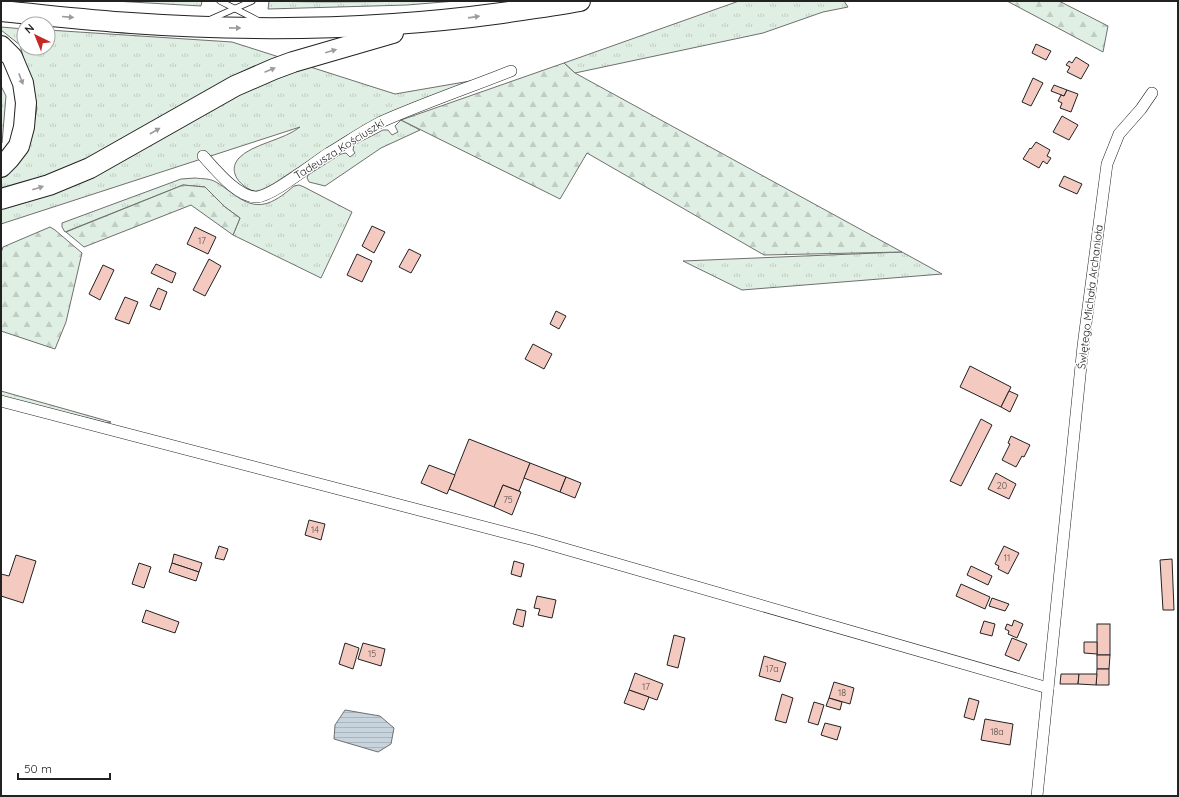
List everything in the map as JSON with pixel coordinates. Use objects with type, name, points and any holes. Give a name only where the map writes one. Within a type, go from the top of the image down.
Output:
[{"type":"highway","points":[[1,11],[130,23],[273,29],[368,27],[435,21],[580,1]]},
{"type":"highway","points":[[1,199],[49,185],[90,168],[235,86],[274,69],[293,62],[435,21]]},
{"type":"highway","points":[[1,46],[12,57],[23,83],[26,103],[24,127],[19,146],[1,167]]},
{"type":"street","name":"Tadeusza Kościuszki","points":[[203,156],[242,193],[249,197],[259,197],[272,192],[328,154],[380,123],[412,109],[511,71]]},
{"type":"street","name":"Świętego Michała Archanioła","points":[[1037,796],[1083,346],[1107,164],[1120,134],[1152,93]]},
{"type":"street","points":[[1,401],[534,540],[1048,688]]},
{"type":"lane","points":[[220,1],[273,29]]},
{"type":"lane","points":[[196,26],[252,1]]},
{"type":"green space","points":[[114,1],[202,1],[201,6]]},
{"type":"green space","points":[[269,1],[456,1],[407,5],[268,9]]},
{"type":"green space","points":[[739,1],[844,1],[848,7],[823,12],[763,33],[575,73],[564,63]]},
{"type":"green space","points":[[1007,1],[1059,1],[1108,26],[1103,52]]},
{"type":"green space","points":[[1,27],[16,28],[16,42],[1,30]]},
{"type":"green space","points":[[56,31],[232,42],[395,94],[476,80],[348,135],[273,184],[260,190],[253,191],[240,182],[234,170],[236,162],[245,153],[252,149],[286,135],[300,127],[1,224],[1,179],[19,160],[33,130],[37,108],[23,56],[56,56]]},
{"type":"green space","points":[[564,63],[575,73],[902,252],[764,255],[587,153],[560,199],[401,120]]},
{"type":"green space","points":[[1,86],[6,96],[1,144]]},
{"type":"green space","points":[[401,120],[420,130],[381,148],[325,186],[309,182],[307,178],[308,175],[341,154],[346,153],[350,157],[355,153],[353,150],[354,145],[383,130],[388,130],[392,135],[398,132],[395,126]]},
{"type":"green space","points":[[195,178],[213,181],[240,199],[260,205],[271,202],[282,196],[294,186],[299,185],[352,212],[321,278],[233,235],[240,218],[225,207],[205,187],[183,185],[65,232],[62,227],[62,223],[181,179]]},
{"type":"green space","points":[[183,185],[205,187],[225,207],[240,218],[233,235],[191,205],[84,247],[66,232]]},
{"type":"green space","points":[[50,227],[82,253],[66,322],[55,349],[1,331],[1,253],[3,247]]},
{"type":"green space","points":[[902,252],[942,274],[742,290],[683,261]]},
{"type":"green space","points":[[1,391],[111,422],[107,423],[1,397]]},
{"type":"shaded area","points":[[345,710],[380,716],[394,728],[391,744],[378,752],[334,739],[335,725]]},
{"type":"building","points":[[1036,44],[1051,51],[1046,60],[1032,53]]},
{"type":"building","points":[[1076,57],[1089,65],[1081,79],[1067,72],[1070,67],[1066,65],[1069,61],[1072,63]]},
{"type":"building","points":[[1033,78],[1043,83],[1031,106],[1022,102]]},
{"type":"building","points":[[1054,85],[1067,90],[1064,96],[1051,91]]},
{"type":"building","points":[[1067,90],[1078,94],[1071,112],[1060,108],[1062,103],[1058,101],[1061,95],[1064,96]]},
{"type":"building","points":[[1062,116],[1078,125],[1069,140],[1053,132]]},
{"type":"building","points":[[1036,142],[1050,150],[1047,156],[1051,158],[1047,164],[1043,161],[1039,168],[1023,159]]},
{"type":"building","points":[[1064,176],[1082,184],[1077,194],[1059,186]]},
{"type":"building","points":[[372,226],[385,232],[374,253],[362,246]]},
{"type":"building","points":[[195,227],[216,237],[208,254],[187,244]]},
{"type":"building","points":[[409,249],[421,255],[411,273],[399,267]]},
{"type":"building","points":[[357,254],[372,261],[362,282],[347,275]]},
{"type":"building","points":[[209,259],[221,266],[205,296],[193,290]]},
{"type":"building","points":[[156,264],[176,273],[172,283],[151,273]]},
{"type":"building","points":[[103,265],[114,270],[100,300],[89,294]]},
{"type":"building","points":[[158,288],[167,292],[160,310],[150,306]]},
{"type":"building","points":[[125,297],[138,302],[129,324],[115,319]]},
{"type":"building","points":[[556,311],[566,316],[559,329],[550,324]]},
{"type":"building","points":[[533,344],[552,354],[544,369],[525,359]]},
{"type":"building","points":[[970,366],[1011,387],[1001,407],[960,387]]},
{"type":"building","points":[[1009,391],[1018,395],[1010,412],[1001,407]]},
{"type":"building","points":[[981,419],[992,425],[961,486],[950,481]]},
{"type":"building","points":[[1011,436],[1030,445],[1024,457],[1022,456],[1016,467],[1002,460],[1010,444],[1008,443]]},
{"type":"building","points":[[469,439],[530,463],[519,491],[503,485],[494,507],[449,489]]},
{"type":"building","points":[[530,463],[566,477],[560,492],[524,478]]},
{"type":"building","points":[[429,465],[455,475],[447,494],[421,483]]},
{"type":"building","points":[[996,473],[1016,484],[1009,499],[988,489]]},
{"type":"building","points":[[566,477],[581,483],[575,498],[560,492]]},
{"type":"building","points":[[503,485],[521,492],[512,515],[494,507]]},
{"type":"building","points":[[309,520],[325,524],[321,540],[305,535]]},
{"type":"building","points":[[219,546],[228,549],[224,560],[215,558]]},
{"type":"building","points":[[1004,546],[1019,553],[1008,574],[998,569],[999,566],[995,564]]},
{"type":"building","points":[[174,554],[202,563],[199,572],[172,563]]},
{"type":"building","points":[[16,555],[36,561],[23,603],[1,596],[1,574],[9,576]]},
{"type":"building","points":[[1172,559],[1174,610],[1163,610],[1160,560]]},
{"type":"building","points":[[514,561],[524,564],[521,577],[511,574]]},
{"type":"building","points":[[139,563],[151,567],[144,588],[132,584]]},
{"type":"building","points":[[172,563],[199,572],[196,581],[169,572]]},
{"type":"building","points":[[971,566],[992,576],[988,585],[967,575]]},
{"type":"building","points":[[961,584],[990,597],[985,609],[956,596]]},
{"type":"building","points":[[537,596],[556,600],[552,618],[538,615],[540,609],[534,608]]},
{"type":"building","points":[[992,598],[1009,604],[1005,611],[989,606]]},
{"type":"building","points":[[517,609],[526,611],[523,627],[513,624]]},
{"type":"building","points":[[146,610],[179,622],[175,633],[142,622]]},
{"type":"building","points":[[1014,620],[1023,624],[1017,638],[1008,634],[1009,631],[1005,629],[1007,624],[1012,626]]},
{"type":"building","points":[[984,621],[995,624],[992,636],[980,633]]},
{"type":"building","points":[[1097,624],[1110,624],[1110,655],[1097,655]]},
{"type":"building","points":[[674,635],[685,638],[678,668],[667,665]]},
{"type":"building","points":[[1012,638],[1027,644],[1019,661],[1005,655]]},
{"type":"building","points":[[1084,642],[1097,642],[1097,654],[1084,653]]},
{"type":"building","points":[[345,643],[359,648],[353,669],[339,664]]},
{"type":"building","points":[[363,643],[385,649],[381,666],[358,659]]},
{"type":"building","points":[[1097,655],[1110,655],[1109,669],[1097,669]]},
{"type":"building","points":[[764,656],[786,663],[780,682],[759,676]]},
{"type":"building","points":[[1097,669],[1109,669],[1109,685],[1096,685]]},
{"type":"building","points":[[635,673],[663,684],[657,700],[629,690]]},
{"type":"building","points":[[1061,674],[1079,674],[1078,684],[1060,684]]},
{"type":"building","points":[[1079,674],[1097,674],[1096,685],[1078,684]]},
{"type":"building","points":[[834,682],[854,688],[850,704],[829,698]]},
{"type":"building","points":[[629,690],[649,697],[644,710],[624,703]]},
{"type":"building","points":[[782,694],[793,698],[786,723],[775,720]]},
{"type":"building","points":[[829,698],[842,702],[840,710],[826,706]]},
{"type":"building","points":[[969,698],[979,701],[974,720],[964,717]]},
{"type":"building","points":[[814,702],[824,705],[818,725],[808,722]]},
{"type":"building","points":[[985,719],[1013,724],[1010,745],[981,740]]},
{"type":"building","points":[[825,723],[841,727],[837,740],[821,735]]}]
